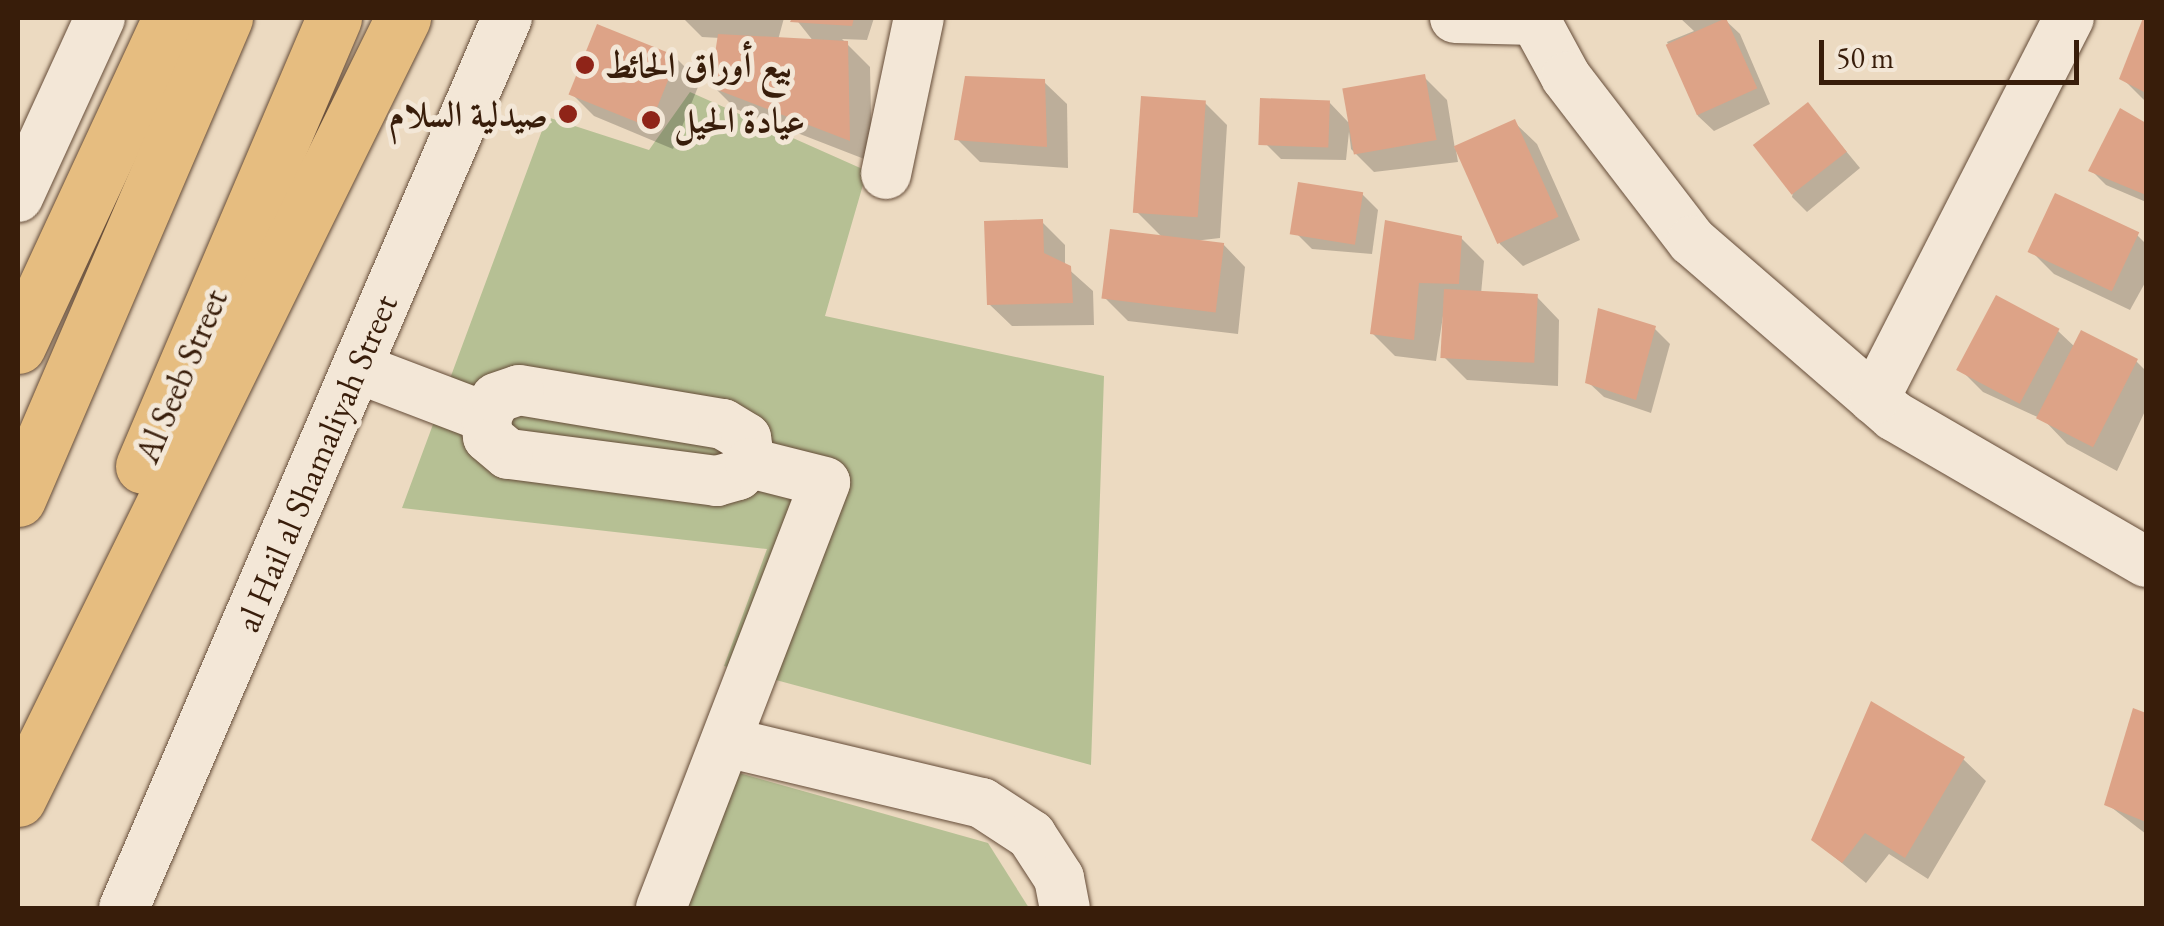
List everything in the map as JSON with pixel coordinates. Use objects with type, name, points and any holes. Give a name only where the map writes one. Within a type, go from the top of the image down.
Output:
[{"type":"highway","points":[[18,346],[170,18]]},
{"type":"highway","points":[[18,500],[224,18]]},
{"type":"highway","name":"Al Seeb Street","points":[[18,730],[130,498],[334,18]]},
{"type":"highway","points":[[18,799],[402,18]]},
{"type":"street","points":[[18,196],[100,18]]},
{"type":"street","name":"al Hail al Shamaliyah Street","points":[[124,908],[507,18]]},
{"type":"street","points":[[886,174],[919,18]]},
{"type":"street","points":[[1455,18],[1535,19],[1566,77],[1692,241],[1874,399],[2146,562]]},
{"type":"street","points":[[1874,399],[2069,18]]},
{"type":"street","points":[[356,368],[486,417],[488,437],[508,454],[717,481],[738,476],[750,463],[825,482],[662,908]]},
{"type":"street","points":[[726,742],[982,803],[1030,835],[1059,878],[1065,908]]},
{"type":"green space","points":[[690,92],[867,171],[825,316],[1104,376],[1091,765],[724,666],[767,549],[402,508],[547,117],[649,150]]},
{"type":"green space","points":[[739,773],[988,843],[1029,908],[688,908]]},
{"type":"building","points":[[792,18],[854,18],[852,26],[790,22]]},
{"type":"building","points":[[1726,18],[1757,88],[1697,115],[1666,45]]},
{"type":"building","points":[[2143,18],[2146,20],[2146,93],[2119,79]]},
{"type":"building","points":[[597,24],[678,57],[649,127],[569,94]]},
{"type":"building","points":[[718,34],[848,41],[850,141],[710,87]]},
{"type":"building","points":[[1425,74],[1437,140],[1354,155],[1342,89]]},
{"type":"building","points":[[965,76],[1045,79],[1047,147],[954,140]]},
{"type":"building","points":[[1141,96],[1206,101],[1198,217],[1133,213]]},
{"type":"building","points":[[1260,98],[1330,100],[1328,147],[1258,145]]},
{"type":"building","points":[[1808,102],[1847,152],[1792,195],[1753,145]]},
{"type":"building","points":[[2120,108],[2146,123],[2146,195],[2088,171]]},
{"type":"building","points":[[1515,119],[1559,217],[1497,244],[1454,146]]},
{"type":"building","points":[[1298,182],[1363,192],[1355,245],[1290,234]]},
{"type":"building","points":[[2055,193],[2139,232],[2112,291],[2028,252]]},
{"type":"building","points":[[1043,219],[1044,253],[1071,266],[1073,303],[987,305],[984,221]]},
{"type":"building","points":[[1385,220],[1462,236],[1459,284],[1419,283],[1414,340],[1370,334]]},
{"type":"building","points":[[1110,229],[1224,243],[1216,312],[1101,298]]},
{"type":"building","points":[[1444,289],[1538,294],[1534,363],[1440,358]]},
{"type":"building","points":[[1996,295],[2060,329],[2020,404],[1956,370]]},
{"type":"building","points":[[1598,308],[1656,326],[1636,400],[1585,383]]},
{"type":"building","points":[[2081,330],[2138,359],[2093,447],[2036,418]]},
{"type":"building","points":[[1871,701],[1965,757],[1905,858],[1865,833],[1842,863],[1811,840]]},
{"type":"building","points":[[2133,708],[2146,713],[2146,822],[2104,805]]},
{"type":"place","name":"بيع أوراق الحائط","points":[[585,65]]},
{"type":"place","name":"صيدلية السلام","points":[[568,114]]},
{"type":"place","name":"عيادة الحيل","points":[[651,120]]}]
